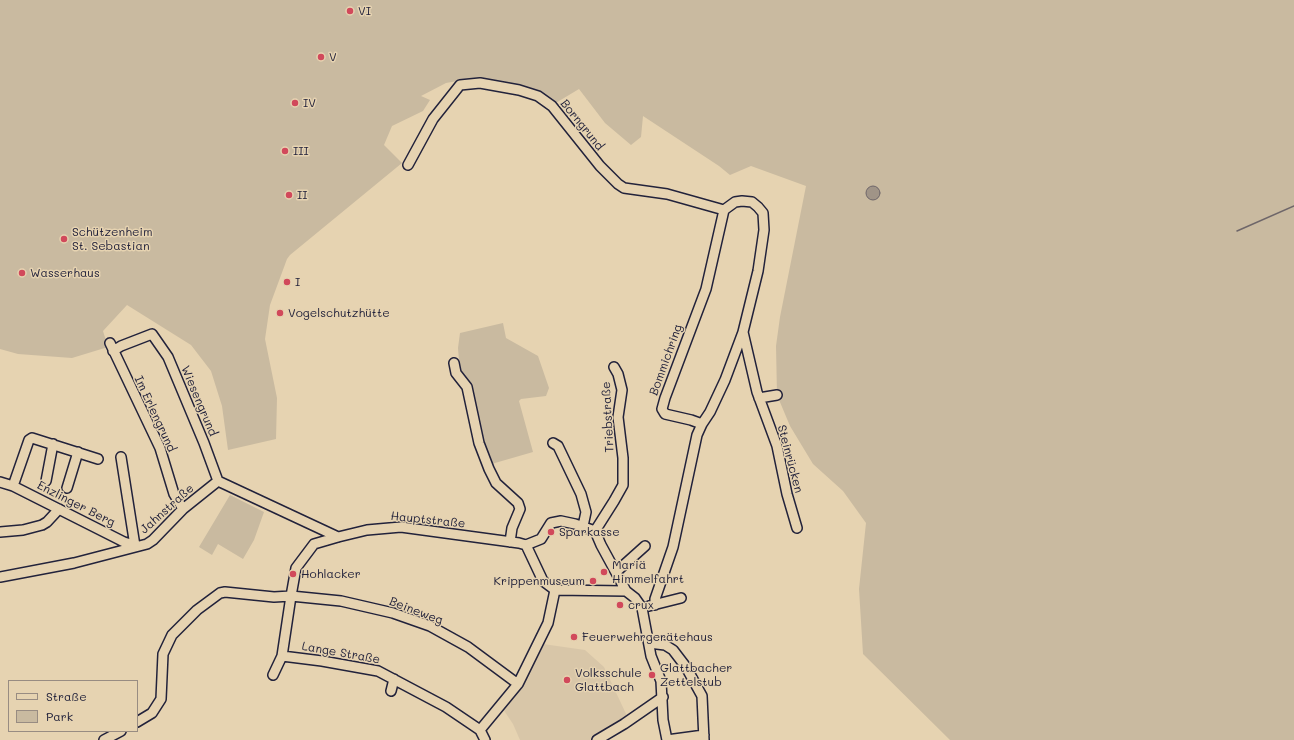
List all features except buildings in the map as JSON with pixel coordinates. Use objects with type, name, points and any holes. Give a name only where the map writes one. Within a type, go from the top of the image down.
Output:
[{"type":"street","name":"Borngrund","points":[[408,165],[434,119],[460,85],[480,83],[519,90],[538,96],[552,106],[600,166],[624,188],[666,194],[724,210]]},
{"type":"street","points":[[655,605],[655,599],[673,547],[697,435],[716,399],[743,332],[758,271],[764,230],[763,213],[752,202],[742,201],[735,202],[724,210]]},
{"type":"street","name":"Bommichring","points":[[702,424],[665,414],[662,409],[706,289],[724,210]]},
{"type":"street","name":"Steinrücken","points":[[743,332],[759,398],[777,446],[787,494],[797,528]]},
{"type":"street","name":"Im Erlengrund","points":[[152,334],[121,346],[112,347],[160,448],[174,494],[183,509]]},
{"type":"street","name":"Wiesengrund","points":[[152,334],[168,357],[204,443],[218,481]]},
{"type":"street","points":[[454,363],[456,373],[467,387],[479,443],[489,469],[496,483],[518,503],[520,509],[512,528],[510,542]]},
{"type":"street","name":"Triebstraße","points":[[595,531],[623,485],[623,458],[618,417],[622,390],[618,374],[614,367]]},
{"type":"street","points":[[759,398],[777,395]]},
{"type":"street","points":[[12,486],[29,440],[35,438],[98,459]]},
{"type":"street","points":[[554,443],[558,446],[581,494],[586,512],[583,526]]},
{"type":"street","points":[[46,481],[53,444]]},
{"type":"street","points":[[67,488],[78,452]]},
{"type":"street","points":[[121,457],[138,546]]},
{"type":"street","points":[[218,481],[338,537]]},
{"type":"street","name":"Jahnstraße","points":[[0,577],[74,563],[138,546],[153,540],[183,509],[218,481]]},
{"type":"street","name":"Enzlinger Berg","points":[[0,482],[12,486],[138,546]]},
{"type":"street","points":[[0,532],[23,530],[42,525],[47,522],[59,509]]},
{"type":"street","points":[[626,591],[555,590],[543,581],[526,545],[541,539],[551,523],[561,521],[583,526],[595,531],[626,591],[635,598],[642,608],[651,656],[661,681],[663,720],[666,740],[704,738],[702,696],[686,667],[673,650],[665,645],[649,643]]},
{"type":"street","name":"Hauptstraße","points":[[291,596],[296,568],[314,544],[367,530],[401,527],[526,545]]},
{"type":"street","points":[[616,572],[645,546]]},
{"type":"street","points":[[480,730],[518,684],[548,623],[555,590]]},
{"type":"street","points":[[138,721],[152,713],[161,699],[163,654],[172,635],[197,610],[220,593],[225,592],[274,597],[291,596],[282,656],[273,675]]},
{"type":"street","name":"Beineweg","points":[[291,596],[341,601],[393,613],[430,626],[468,647],[518,684]]},
{"type":"street","points":[[642,608],[681,598]]},
{"type":"street","name":"Lange Straße","points":[[282,656],[322,661],[378,671],[446,707],[480,730],[485,740]]},
{"type":"street","points":[[391,691],[394,679]]},
{"type":"street","points":[[598,740],[663,697]]},
{"type":"street","points":[[104,740],[119,732]]},
{"type":"shaded area","points":[[873,186],[878,188],[880,193],[878,198],[873,200],[868,198],[866,193],[868,188]]},
{"type":"shaded area","name":"Volksschule Glattbach","points":[[543,644],[585,650],[604,667],[628,718],[591,740],[520,740],[513,724],[503,709],[517,693]]},
{"type":"green space","points":[[0,0],[1294,0],[1294,740],[950,740],[863,654],[859,589],[866,523],[843,491],[813,464],[790,426],[777,395],[776,346],[780,317],[806,186],[751,166],[730,175],[719,166],[643,116],[641,137],[631,145],[605,123],[579,89],[554,104],[531,88],[505,82],[463,80],[446,83],[421,96],[430,100],[423,111],[392,126],[384,145],[402,163],[287,259],[270,305],[265,339],[277,398],[276,439],[228,450],[222,406],[211,371],[191,345],[127,305],[103,331],[108,347],[72,358],[18,354],[0,349]]},
{"type":"green space","points":[[503,323],[506,338],[538,356],[549,388],[546,396],[521,399],[519,401],[533,452],[488,465],[460,373],[458,348],[460,333]]},
{"type":"green space","points":[[230,495],[264,512],[254,540],[243,559],[218,544],[212,555],[199,547]]},
{"type":"waterway","points":[[1237,231],[1294,206]]},
{"type":"place","name":"VI","points":[[350,11]]},
{"type":"place","name":"V","points":[[321,57]]},
{"type":"place","name":"IV","points":[[295,103]]},
{"type":"place","name":"III","points":[[285,151]]},
{"type":"place","name":"II","points":[[289,195]]},
{"type":"place","name":"Schützenheim St. Sebastian","points":[[64,239]]},
{"type":"place","name":"Wasserhaus","points":[[22,273]]},
{"type":"place","name":"I","points":[[287,282]]},
{"type":"place","name":"Vogelschutzhütte","points":[[280,313]]},
{"type":"place","name":"Sparkasse","points":[[551,532]]},
{"type":"place","name":"Mariä Himmelfahrt","points":[[604,572]]},
{"type":"place","name":"Hohlacker","points":[[293,574]]},
{"type":"place","name":"Krippenmuseum","points":[[593,581]]},
{"type":"place","name":"crux","points":[[620,605]]},
{"type":"place","name":"Feuerwehrgerätehaus","points":[[574,637]]},
{"type":"place","name":"Glattbacher Zettelstub","points":[[652,675]]},
{"type":"place","name":"Volksschule Glattbach","points":[[567,680]]}]
